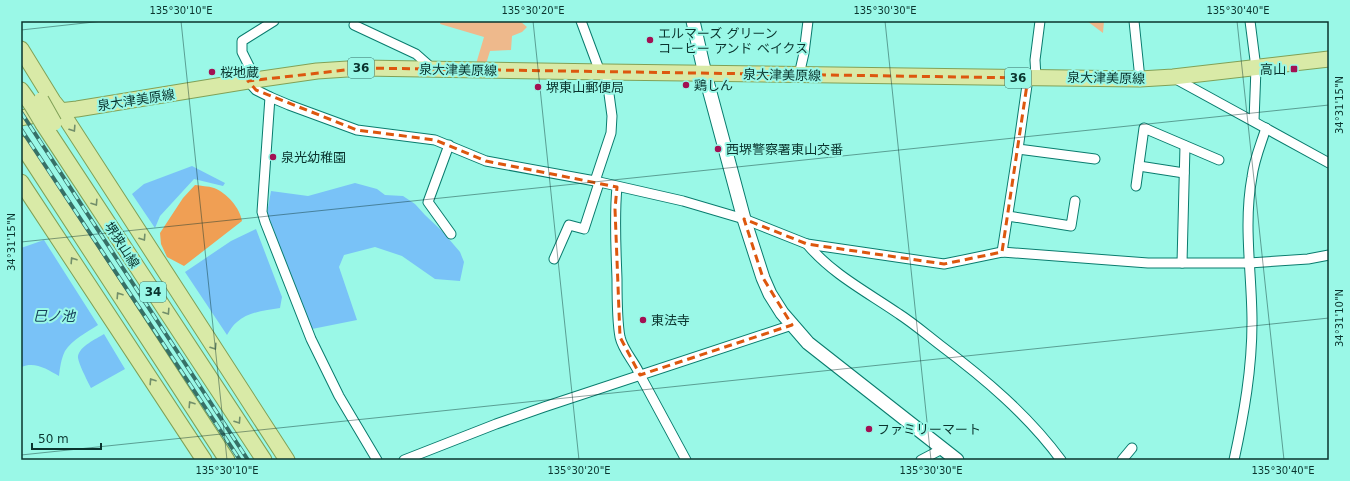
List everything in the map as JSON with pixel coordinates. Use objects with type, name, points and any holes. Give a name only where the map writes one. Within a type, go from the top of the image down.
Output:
[{"type":"main road","points":[[21,49],[53,101],[53,119],[287,460]]},
{"type":"main road","name":"泉大津美原線","points":[[21,118],[53,119],[252,80],[363,68],[1140,79],[1173,77],[1329,59]]},
{"type":"main road","points":[[21,68],[36,102]]},
{"type":"main road","name":"堺狭山線","points":[[21,90],[53,119],[85,188],[264,460]]},
{"type":"main road","name":"34","points":[[21,144],[227,460]]},
{"type":"main road","points":[[21,156],[68,217]]},
{"type":"main road","points":[[21,182],[26,197],[204,460]]},
{"type":"street","points":[[274,21],[242,41],[242,52],[256,90],[289,105],[357,130],[435,140],[486,161],[597,182],[682,202],[744,219],[807,244],[944,264],[1002,252],[1148,263],[1249,263],[1308,259],[1329,255]]},
{"type":"street","points":[[554,259],[569,225],[584,230],[611,127],[612,116],[603,72],[581,21]]},
{"type":"street","points":[[693,21],[705,74],[744,219],[763,278],[770,294],[792,325],[808,343],[957,460]]},
{"type":"street","points":[[799,75],[808,21]]},
{"type":"street","points":[[1002,252],[1018,149],[1035,60],[1040,21]]},
{"type":"street","points":[[1134,21],[1140,79]]},
{"type":"street","points":[[1250,21],[1256,68],[1254,121]]},
{"type":"street","points":[[354,25],[416,54],[434,69]]},
{"type":"street","points":[[1173,77],[1329,163]]},
{"type":"street","points":[[270,97],[262,212],[311,339],[339,396],[377,460]]},
{"type":"street","points":[[1136,186],[1144,128],[1220,160]]},
{"type":"street","points":[[1234,460],[1245,408],[1249,376],[1252,322],[1248,219],[1252,176],[1266,128]]},
{"type":"street","points":[[448,145],[428,202],[451,234]]},
{"type":"street","points":[[1182,263],[1185,146]]},
{"type":"street","points":[[1018,149],[1095,159]]},
{"type":"street","points":[[1139,166],[1184,173]]},
{"type":"street","points":[[617,187],[615,209],[617,302],[620,337],[624,347],[636,365],[686,460]]},
{"type":"street","points":[[1008,216],[1071,226],[1075,201]]},
{"type":"street","points":[[807,244],[817,256],[844,277],[900,314],[994,388],[1048,443],[1061,460]]},
{"type":"street","points":[[404,460],[496,424],[792,325]]},
{"type":"street","points":[[1122,460],[1132,448]]},
{"type":"street","points":[[921,460],[942,449]]},
{"type":"highlighted area","points":[[363,68],[1028,78],[1002,252],[944,264],[807,244],[744,219],[763,278],[792,325],[640,375],[620,337],[615,209],[617,187],[486,161],[435,140],[357,130],[256,90],[248,81]]},
{"type":"shaded area","points":[[441,21],[520,21],[527,27],[522,32],[512,36],[511,50],[490,51],[486,64],[476,64],[484,37],[440,24]]},
{"type":"shaded area","points":[[1087,21],[1104,21],[1103,33]]},
{"type":"shaded area","points":[[195,185],[207,186],[224,193],[236,206],[242,221],[184,266],[167,257],[161,244],[160,233],[183,198]]},
{"type":"water","points":[[192,166],[225,183],[223,186],[194,179],[160,216],[155,228],[132,194],[144,184]]},
{"type":"water","points":[[355,183],[377,189],[385,195],[403,196],[415,204],[442,231],[460,252],[464,262],[460,281],[435,279],[402,256],[375,247],[344,255],[339,267],[357,320],[312,329],[267,213],[271,191],[308,196]]},
{"type":"water","points":[[256,229],[282,297],[280,308],[257,312],[246,316],[236,323],[227,335],[185,272],[231,241]]},
{"type":"water","name":"巳ノ池","points":[[44,240],[98,325],[80,336],[68,347],[63,357],[59,376],[36,365],[26,365],[21,367],[21,248]]},
{"type":"water","points":[[104,334],[125,369],[91,388],[81,367],[78,356],[79,352],[85,346]]},
{"type":"railway","points":[[21,112],[248,460]]},
{"type":"railway","points":[[21,129],[240,460]]},
{"type":"place","name":"エルマーズ グリーン コーヒー アンド ベイクス","points":[[650,40]]},
{"type":"place","name":"高山","points":[[1294,69]]},
{"type":"place","name":"桜地蔵","points":[[212,72]]},
{"type":"place","name":"鶏しん","points":[[686,85]]},
{"type":"place","name":"堺東山郵便局","points":[[538,87]]},
{"type":"place","name":"西堺警察署東山交番","points":[[718,149]]},
{"type":"place","name":"泉光幼稚園","points":[[273,157]]},
{"type":"place","name":"東法寺","points":[[643,320]]},
{"type":"place","name":"ファミリーマート","points":[[869,429]]}]
